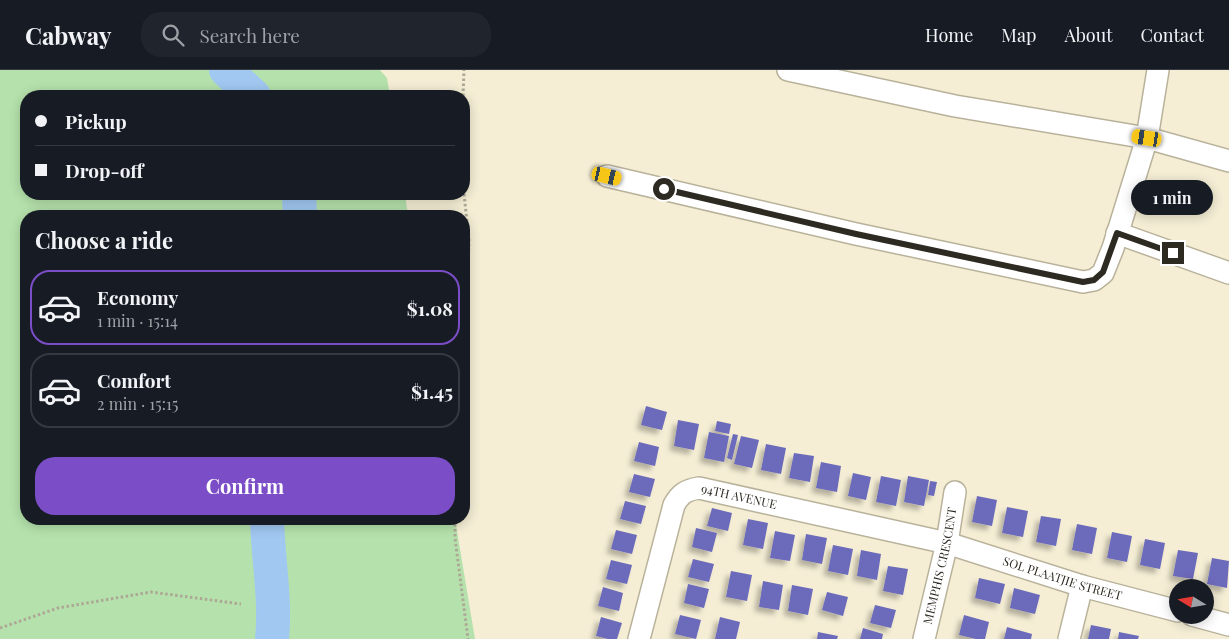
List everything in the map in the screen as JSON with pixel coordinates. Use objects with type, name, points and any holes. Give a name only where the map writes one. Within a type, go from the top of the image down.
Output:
[{"type":"street","points":[[788,70],[955,106],[1147,138],[1229,161]]},
{"type":"street","points":[[607,176],[856,234],[1083,282],[1094,280],[1103,272],[1147,138],[1158,70]]},
{"type":"street","points":[[1117,233],[1229,273]]},
{"type":"street","name":"94TH AVENUE","points":[[639,639],[674,505],[680,494],[690,489],[710,490],[947,543]]},
{"type":"street","name":"MEMPHIS CRESCENT","points":[[924,639],[947,543],[955,492]]},
{"type":"street","name":"SOL PLAATJIE STREET","points":[[947,543],[1082,586],[1169,609]]},
{"type":"street","points":[[1069,639],[1082,586]]},
{"type":"street","points":[[1214,621],[1229,625]]},
{"type":"path","points":[[463,90],[464,70]]},
{"type":"path","points":[[455,525],[468,639]]},
{"type":"path","points":[[0,628],[58,608],[151,592],[241,604]]},
{"type":"green space","points":[[0,70],[380,70],[387,78],[389,90],[20,90],[20,200],[406,200],[407,210],[20,210],[20,525],[456,525],[475,639],[0,639]]},
{"type":"building","points":[[646,406],[667,412],[662,430],[641,425]]},
{"type":"building","points":[[678,420],[699,424],[694,450],[674,446]]},
{"type":"building","points":[[717,421],[731,424],[729,434],[715,431]]},
{"type":"building","points":[[709,432],[729,436],[724,462],[704,458]]},
{"type":"building","points":[[733,434],[738,435],[732,460],[727,458]]},
{"type":"building","points":[[741,436],[759,440],[752,468],[734,464]]},
{"type":"building","points":[[639,442],[659,447],[655,466],[634,461]]},
{"type":"building","points":[[766,444],[786,448],[781,474],[761,470]]},
{"type":"building","points":[[794,453],[814,456],[810,482],[789,478]]},
{"type":"building","points":[[821,462],[841,466],[837,492],[816,488]]},
{"type":"building","points":[[853,473],[871,477],[866,500],[848,496]]},
{"type":"building","points":[[634,474],[655,479],[650,497],[629,492]]},
{"type":"building","points":[[881,476],[901,480],[896,506],[876,502]]},
{"type":"building","points":[[908,476],[929,480],[924,506],[904,502]]},
{"type":"building","points":[[930,481],[937,482],[934,496],[928,495]]},
{"type":"building","points":[[977,496],[997,500],[992,526],[972,522]]},
{"type":"building","points":[[625,501],[646,506],[641,524],[620,519]]},
{"type":"building","points":[[1007,507],[1028,511],[1023,537],[1002,533]]},
{"type":"building","points":[[712,508],[732,513],[728,531],[707,526]]},
{"type":"building","points":[[1041,516],[1061,519],[1056,546],[1036,542]]},
{"type":"building","points":[[748,519],[768,523],[763,549],[743,545]]},
{"type":"building","points":[[1077,524],[1097,528],[1092,554],[1072,550]]},
{"type":"building","points":[[696,528],[717,533],[712,552],[692,547]]},
{"type":"building","points":[[616,530],[637,535],[632,554],[611,549]]},
{"type":"building","points":[[775,531],[795,535],[790,561],[770,558]]},
{"type":"building","points":[[1112,532],[1132,536],[1127,562],[1107,558]]},
{"type":"building","points":[[806,534],[827,538],[822,564],[802,560]]},
{"type":"building","points":[[1145,539],[1165,543],[1160,569],[1140,565]]},
{"type":"building","points":[[833,545],[853,549],[848,575],[828,571]]},
{"type":"building","points":[[861,550],[881,554],[877,580],[857,576]]},
{"type":"building","points":[[1178,550],[1198,553],[1193,579],[1173,576]]},
{"type":"building","points":[[1212,558],[1229,561],[1227,588],[1214,585],[1214,579],[1208,579]]},
{"type":"building","points":[[693,559],[714,564],[709,582],[688,577]]},
{"type":"building","points":[[611,560],[632,565],[627,584],[606,579]]},
{"type":"building","points":[[888,566],[908,569],[903,595],[883,591]]},
{"type":"building","points":[[731,571],[752,575],[747,601],[726,597]]},
{"type":"building","points":[[979,578],[1005,584],[1000,604],[975,598]]},
{"type":"building","points":[[763,581],[783,585],[779,610],[759,607]]},
{"type":"building","points":[[688,584],[709,589],[704,608],[684,603]]},
{"type":"building","points":[[792,585],[813,589],[808,615],[788,611]]},
{"type":"building","points":[[603,587],[623,593],[619,611],[598,606]]},
{"type":"building","points":[[1014,588],[1040,595],[1035,614],[1010,608]]},
{"type":"building","points":[[827,592],[848,597],[843,616],[822,610]]},
{"type":"building","points":[[875,605],[896,610],[891,628],[870,623]]},
{"type":"building","points":[[680,615],[701,620],[696,639],[675,634]]},
{"type":"building","points":[[964,615],[989,622],[985,639],[959,635]]},
{"type":"building","points":[[601,617],[622,623],[617,639],[596,636]]},
{"type":"building","points":[[720,617],[740,622],[736,639],[715,639]]},
{"type":"building","points":[[1091,625],[1111,629],[1109,639],[1088,639]]},
{"type":"building","points":[[1007,627],[1032,634],[1031,639],[1004,639]]},
{"type":"building","points":[[863,628],[883,634],[882,639],[860,639]]},
{"type":"building","points":[[818,632],[838,636],[837,639],[817,639]]},
{"type":"building","points":[[1119,632],[1139,636],[1138,639],[1118,639]]},
{"type":"waterway","points":[[226,70],[248,90]]},
{"type":"waterway","points":[[299,200],[300,210]]},
{"type":"waterway","points":[[267,525],[272,594],[272,639]]},
{"type":"route","points":[[664,189],[856,234],[1083,282],[1094,280],[1103,272],[1117,233],[1173,253]]}]
